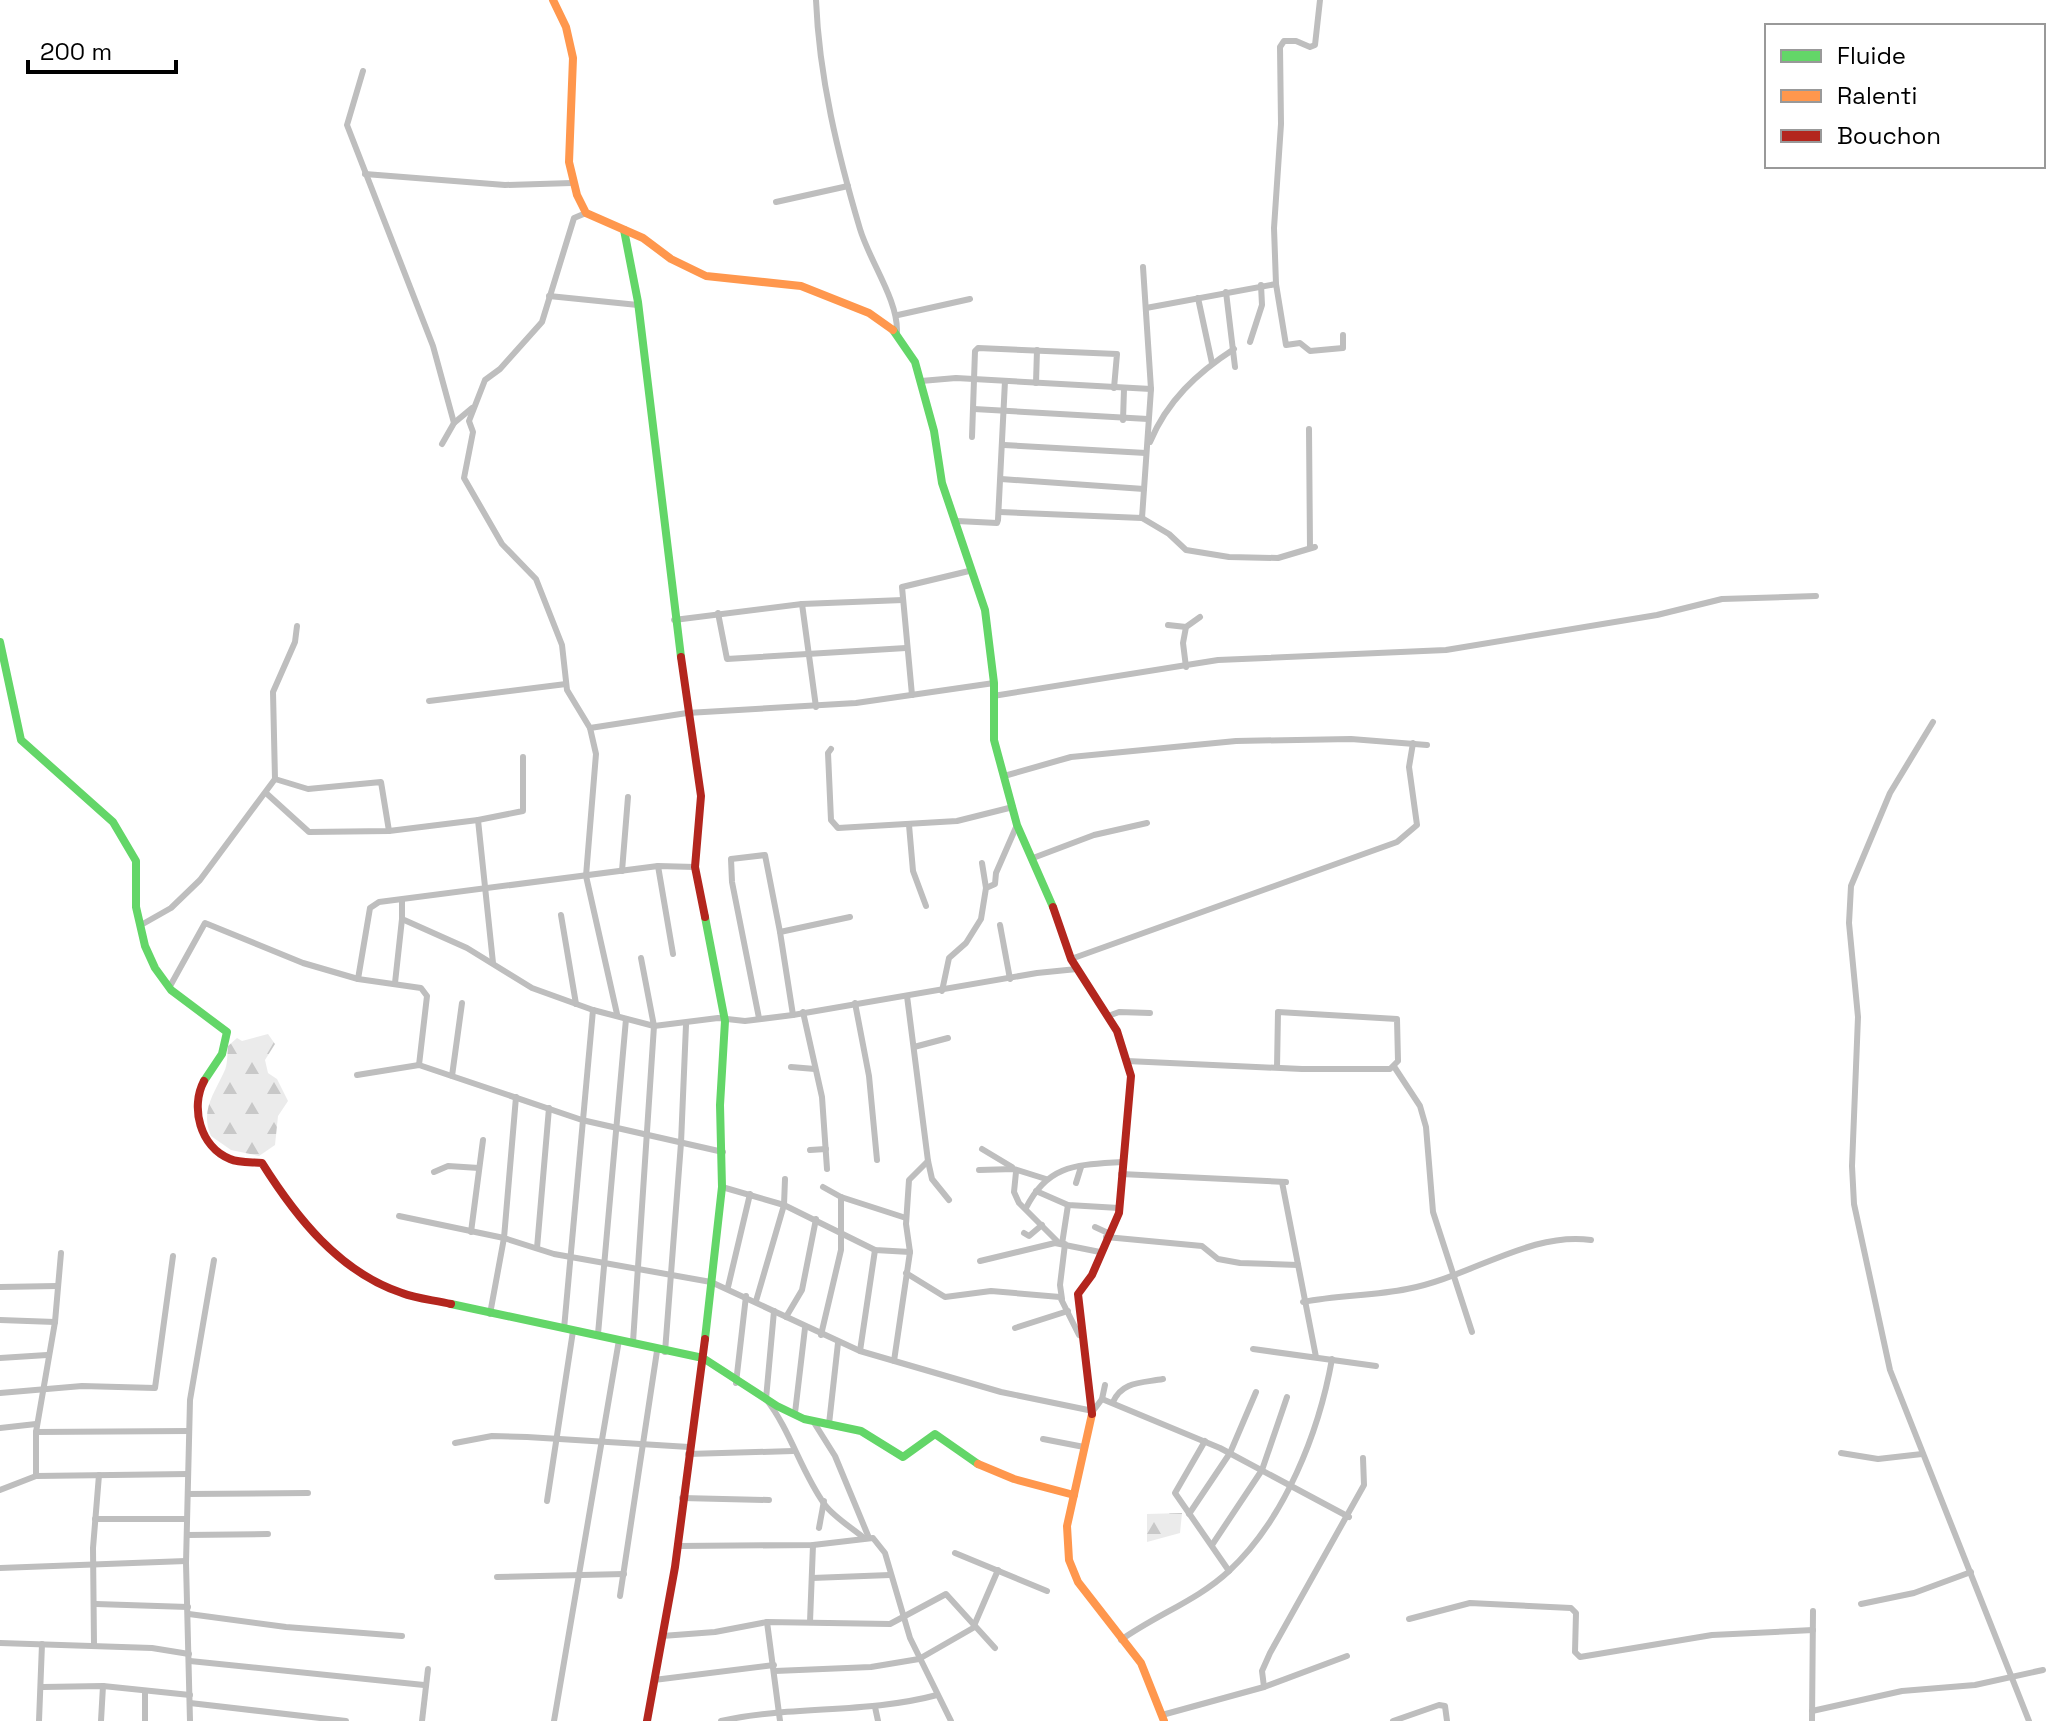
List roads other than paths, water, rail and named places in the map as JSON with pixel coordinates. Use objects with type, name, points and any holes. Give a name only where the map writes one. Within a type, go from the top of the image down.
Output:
[{"type":"street","points":[[553,0],[567,27],[575,77],[567,141],[572,183],[586,213],[624,230],[706,276],[801,286],[869,313],[906,342],[921,381],[935,437],[940,476],[957,521],[969,571],[985,610],[994,683],[994,740],[1017,825],[1033,858],[1071,959],[1108,1016],[1127,1061],[1131,1088],[1119,1208],[1090,1279],[1078,1294],[1063,1300],[1002,1291],[945,1297],[906,1273]]},
{"type":"street","points":[[816,0],[829,106],[848,186],[869,256],[898,315],[897,332]]},
{"type":"street","points":[[1320,0],[1315,45],[1310,47],[1296,41],[1284,41],[1280,47],[1281,124],[1274,228],[1276,284],[1286,345],[1300,343],[1310,351],[1343,348],[1343,335]]},
{"type":"street","points":[[363,71],[347,125],[433,346],[454,423]]},
{"type":"street","points":[[365,174],[505,185],[572,183]]},
{"type":"street","points":[[776,202],[848,186]]},
{"type":"street","points":[[586,213],[574,218],[542,322],[500,369],[485,380],[469,421],[473,432],[464,478],[502,544],[536,579],[546,613],[562,645],[566,684],[590,728],[596,754],[586,876],[617,1014]]},
{"type":"street","points":[[624,230],[638,305],[674,620],[701,796],[695,867],[725,1021],[720,1105],[722,1187],[703,1358],[677,1546],[647,1721]]},
{"type":"street","points":[[1142,518],[1151,389],[1143,267]]},
{"type":"street","points":[[1146,308],[1276,284]]},
{"type":"street","points":[[1250,342],[1262,305],[1261,285]]},
{"type":"street","points":[[1226,292],[1235,367]]},
{"type":"street","points":[[549,296],[638,305]]},
{"type":"street","points":[[1198,298],[1212,363]]},
{"type":"street","points":[[898,315],[970,299]]},
{"type":"street","points":[[972,437],[977,381],[975,350],[978,348],[1117,354],[1114,388]]},
{"type":"street","points":[[1147,451],[1158,423],[1178,395],[1212,363],[1234,349]]},
{"type":"street","points":[[1036,383],[1037,350]]},
{"type":"street","points":[[921,381],[956,378],[1151,389]]},
{"type":"street","points":[[957,521],[997,523],[1004,445],[1005,381]]},
{"type":"street","points":[[1123,420],[1124,389]]},
{"type":"street","points":[[442,444],[454,423],[475,405]]},
{"type":"street","points":[[974,409],[1005,414],[1148,419]]},
{"type":"street","points":[[1000,512],[1142,518],[1169,534],[1186,550],[1229,557],[1278,558],[1313,548],[1309,429]]},
{"type":"street","points":[[1004,445],[1147,451]]},
{"type":"street","points":[[1001,479],[1144,489]]},
{"type":"street","points":[[912,695],[902,587],[969,571]]},
{"type":"street","points":[[993,696],[1218,660],[1446,650],[1657,615],[1722,599],[1816,596]]},
{"type":"street","points":[[674,620],[802,604],[903,600]]},
{"type":"street","points":[[802,604],[816,707]]},
{"type":"street","points":[[718,613],[727,659],[906,648]]},
{"type":"street","points":[[1168,625],[1186,627],[1200,617]]},
{"type":"street","points":[[141,925],[171,908],[200,880],[275,779],[273,692],[295,642],[297,626]]},
{"type":"street","points":[[1186,627],[1183,643],[1186,667]]},
{"type":"street","points":[[0,642],[21,740],[113,822],[136,861],[136,907],[155,968],[169,988],[224,1028],[229,1038],[198,1088],[197,1121],[214,1147],[231,1160],[262,1163],[299,1218],[338,1258],[400,1293],[703,1358],[736,1383],[766,1399],[813,1421],[872,1436],[903,1457],[935,1434],[980,1465],[1014,1479],[1074,1495]]},
{"type":"street","points":[[590,728],[687,713],[816,707],[994,683]]},
{"type":"street","points":[[429,701],[566,684]]},
{"type":"street","points":[[1933,722],[1890,793],[1851,886],[1849,923],[1858,1017],[1852,1166],[1854,1204],[1890,1370],[2029,1721]]},
{"type":"street","points":[[1004,776],[1071,757],[1236,741],[1351,739],[1427,745]]},
{"type":"street","points":[[1071,959],[1397,842],[1417,825],[1409,767],[1413,743]]},
{"type":"street","points":[[831,749],[828,753],[833,826],[957,821],[1013,807]]},
{"type":"street","points":[[266,793],[309,832],[389,831],[478,820],[523,811],[523,757]]},
{"type":"street","points":[[275,779],[308,789],[381,782],[389,831]]},
{"type":"street","points":[[622,871],[628,797]]},
{"type":"street","points":[[478,820],[493,963]]},
{"type":"street","points":[[1033,858],[1094,835],[1147,823]]},
{"type":"street","points":[[909,825],[913,871],[926,906]]},
{"type":"street","points":[[986,888],[995,884],[996,873],[1017,825]]},
{"type":"street","points":[[759,1018],[732,882],[731,859],[765,855],[793,1015]]},
{"type":"street","points":[[942,991],[949,958],[966,943],[981,919],[986,888],[982,863]]},
{"type":"street","points":[[358,979],[370,908],[379,902],[658,866],[695,867]]},
{"type":"street","points":[[658,866],[673,954]]},
{"type":"street","points":[[395,983],[402,900]]},
{"type":"street","points":[[561,915],[576,1004]]},
{"type":"street","points":[[780,932],[850,917]]},
{"type":"street","points":[[402,919],[493,963],[532,988],[593,1010],[654,1026],[686,1025],[718,1018],[725,1021],[793,1015],[1077,969]]},
{"type":"street","points":[[169,988],[205,923],[303,963],[358,979],[421,988],[427,996],[419,1065]]},
{"type":"street","points":[[1000,925],[1010,979]]},
{"type":"street","points":[[633,1342],[654,1026],[641,958]]},
{"type":"street","points":[[907,996],[928,1161],[932,1179],[949,1200]]},
{"type":"street","points":[[452,1076],[462,1003]]},
{"type":"street","points":[[855,1003],[869,1076],[877,1160]]},
{"type":"street","points":[[547,1501],[568,1330],[569,1256],[593,1010]]},
{"type":"street","points":[[803,1012],[822,1097],[827,1169]]},
{"type":"street","points":[[1108,1016],[1119,1012],[1150,1013]]},
{"type":"street","points":[[1277,1068],[1278,1012],[1397,1019],[1395,1068],[1420,1106],[1426,1127],[1433,1212],[1472,1332]]},
{"type":"street","points":[[598,1334],[626,1019]]},
{"type":"street","points":[[620,1596],[671,1274],[686,1025]]},
{"type":"street","points":[[914,1047],[948,1038]]},
{"type":"street","points":[[1127,1061],[1352,1071],[1395,1068]]},
{"type":"street","points":[[357,1075],[419,1065],[582,1120],[723,1152]]},
{"type":"street","points":[[791,1067],[815,1069]]},
{"type":"street","points":[[490,1314],[504,1238],[516,1097]]},
{"type":"street","points":[[537,1248],[549,1108]]},
{"type":"street","points":[[471,1232],[483,1140]]},
{"type":"street","points":[[810,1150],[826,1149]]},
{"type":"street","points":[[982,1149],[1015,1170]]},
{"type":"street","points":[[894,1361],[910,1252],[906,1218],[909,1180],[928,1161]]},
{"type":"street","points":[[1026,1208],[1046,1179],[1064,1168],[1122,1162]]},
{"type":"street","points":[[434,1172],[448,1166],[479,1168]]},
{"type":"street","points":[[1076,1183],[1081,1167]]},
{"type":"street","points":[[979,1170],[1015,1170],[1046,1179]]},
{"type":"street","points":[[1015,1170],[1014,1192],[1062,1244]]},
{"type":"street","points":[[1121,1174],[1284,1182],[1303,1302],[1316,1357]]},
{"type":"street","points":[[756,1301],[784,1205],[785,1179]]},
{"type":"street","points":[[722,1187],[784,1205],[875,1250],[910,1252]]},
{"type":"street","points":[[823,1187],[841,1197],[906,1218]]},
{"type":"street","points":[[1036,1191],[1068,1205],[1119,1208]]},
{"type":"street","points":[[728,1287],[750,1194]]},
{"type":"street","points":[[821,1335],[834,1290],[842,1232],[841,1197]]},
{"type":"street","points":[[1068,1205],[1062,1244],[1063,1300],[1081,1337]]},
{"type":"street","points":[[399,1216],[504,1238],[569,1256],[711,1282],[728,1287],[805,1328],[860,1351],[1001,1392],[1093,1411]]},
{"type":"street","points":[[786,1317],[802,1290],[816,1219]]},
{"type":"street","points":[[1024,1233],[1029,1236],[1042,1225]]},
{"type":"street","points":[[1095,1227],[1107,1235],[1202,1246],[1218,1259],[1298,1265]]},
{"type":"street","points":[[1303,1302],[1338,1295],[1408,1289],[1452,1278],[1555,1238],[1591,1240]]},
{"type":"street","points":[[980,1261],[1002,1259],[1022,1249],[1062,1244],[1100,1252]]},
{"type":"street","points":[[860,1351],[875,1250]]},
{"type":"street","points":[[36,1476],[36,1424],[55,1322],[61,1253]]},
{"type":"street","points":[[0,1393],[41,1389],[155,1388],[173,1256]]},
{"type":"street","points":[[190,1721],[186,1561],[190,1400],[214,1260]]},
{"type":"street","points":[[0,1287],[57,1286]]},
{"type":"street","points":[[1078,1294],[1081,1337],[1093,1411]]},
{"type":"street","points":[[736,1383],[746,1296]]},
{"type":"street","points":[[774,1311],[766,1399],[779,1416],[793,1451],[824,1501],[867,1538],[881,1544],[919,1659],[951,1721]]},
{"type":"street","points":[[1015,1328],[1068,1311]]},
{"type":"street","points":[[0,1320],[55,1322]]},
{"type":"street","points":[[795,1413],[805,1328]]},
{"type":"street","points":[[554,1721],[619,1340]]},
{"type":"street","points":[[829,1424],[838,1343]]},
{"type":"street","points":[[1253,1349],[1376,1366]]},
{"type":"street","points":[[0,1358],[47,1355]]},
{"type":"street","points":[[1121,1640],[1229,1571],[1259,1538],[1289,1484],[1326,1394],[1332,1359]]},
{"type":"street","points":[[1113,1402],[1117,1391],[1126,1385],[1163,1379]]},
{"type":"street","points":[[1105,1385],[1102,1399],[1093,1411],[1066,1537],[1072,1569],[1121,1640],[1141,1663],[1163,1718],[1264,1687],[1347,1656]]},
{"type":"street","points":[[1189,1514],[1230,1453],[1256,1392]]},
{"type":"street","points":[[1212,1545],[1262,1470],[1287,1397]]},
{"type":"street","points":[[1102,1399],[1205,1441],[1349,1517]]},
{"type":"street","points":[[813,1421],[835,1456],[867,1538]]},
{"type":"street","points":[[0,1428],[36,1424]]},
{"type":"street","points":[[36,1432],[189,1431]]},
{"type":"street","points":[[455,1443],[492,1436],[643,1443],[688,1450],[793,1451]]},
{"type":"street","points":[[1043,1439],[1084,1447]]},
{"type":"street","points":[[1205,1441],[1175,1488],[1189,1514],[1229,1571]]},
{"type":"street","points":[[1841,1453],[1878,1459],[1922,1454]]},
{"type":"street","points":[[1264,1687],[1262,1671],[1270,1653],[1349,1517],[1364,1485],[1363,1458]]},
{"type":"street","points":[[0,1490],[36,1476],[188,1474]]},
{"type":"street","points":[[94,1645],[95,1519],[99,1475]]},
{"type":"street","points":[[188,1494],[308,1493]]},
{"type":"street","points":[[682,1498],[769,1500]]},
{"type":"street","points":[[819,1528],[824,1501]]},
{"type":"street","points":[[95,1519],[187,1519]]},
{"type":"street","points":[[187,1535],[268,1534]]},
{"type":"street","points":[[677,1546],[813,1545],[867,1538]]},
{"type":"street","points":[[810,1622],[813,1545]]},
{"type":"street","points":[[955,1553],[1047,1591]]},
{"type":"street","points":[[0,1568],[186,1561]]},
{"type":"street","points":[[654,1680],[775,1668],[871,1667],[919,1659],[973,1628],[998,1570]]},
{"type":"street","points":[[1861,1604],[1914,1593],[1971,1572]]},
{"type":"street","points":[[497,1577],[624,1574]]},
{"type":"street","points":[[812,1578],[890,1575]]},
{"type":"street","points":[[662,1636],[715,1632],[767,1622],[881,1625],[903,1618],[946,1594],[973,1628],[995,1648]]},
{"type":"street","points":[[1409,1619],[1470,1603],[1571,1608],[1576,1613],[1575,1652],[1580,1657],[1712,1635],[1813,1630]]},
{"type":"street","points":[[96,1604],[188,1610],[286,1627],[402,1636]]},
{"type":"street","points":[[1812,1721],[1813,1611]]},
{"type":"street","points":[[767,1622],[780,1717]]},
{"type":"street","points":[[0,1643],[172,1649],[190,1658],[424,1685]]},
{"type":"street","points":[[39,1721],[43,1687],[42,1644]]},
{"type":"street","points":[[422,1721],[428,1669]]},
{"type":"street","points":[[1812,1711],[1902,1691],[1968,1686],[2043,1670]]},
{"type":"street","points":[[43,1687],[103,1686],[190,1695]]},
{"type":"street","points":[[101,1721],[103,1686]]},
{"type":"street","points":[[145,1691],[145,1721]]},
{"type":"street","points":[[721,1721],[875,1707],[937,1695]]},
{"type":"street","points":[[190,1703],[346,1721]]},
{"type":"street","points":[[1393,1721],[1439,1705],[1445,1706],[1447,1721]]},
{"type":"street","points":[[875,1707],[878,1721]]}]
